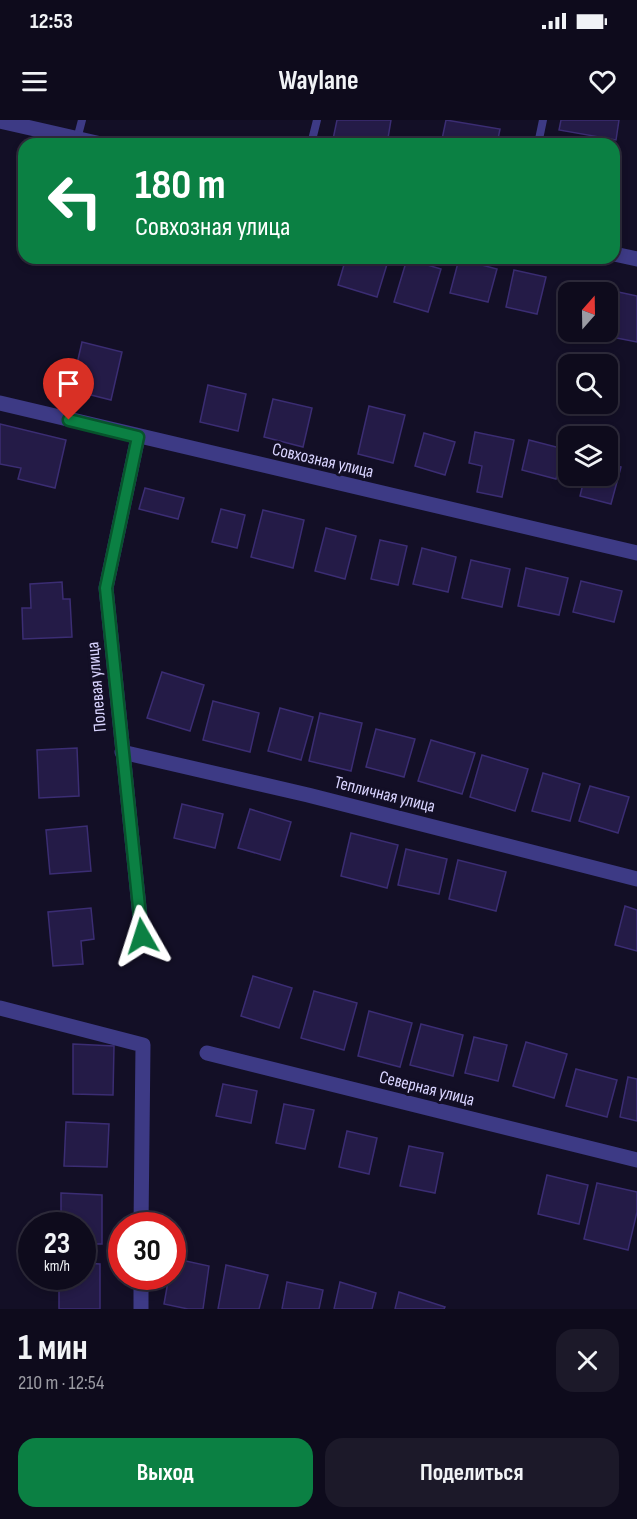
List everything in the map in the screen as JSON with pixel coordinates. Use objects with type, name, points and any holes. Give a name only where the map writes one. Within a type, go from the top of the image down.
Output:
[{"type":"street","points":[[0,121],[73,138]]},
{"type":"street","points":[[620,255],[637,259]]},
{"type":"street","name":"Совхозная улица","points":[[0,403],[637,553]]},
{"type":"street","name":"Полевая улица","points":[[138,437],[106,588],[142,936]]},
{"type":"street","name":"Тепличная улица","points":[[122,752],[308,795],[637,879]]},
{"type":"street","points":[[0,1008],[143,1045],[141,1212]]},
{"type":"street","name":"Северная улица","points":[[207,1053],[637,1160]]},
{"type":"street","points":[[141,1290],[141,1309]]},
{"type":"lane","points":[[77,138],[82,120]]},
{"type":"lane","points":[[312,138],[317,120]]},
{"type":"lane","points":[[539,138],[543,120]]},
{"type":"building","points":[[337,120],[391,120],[388,138],[333,138]]},
{"type":"building","points":[[446,120],[500,129],[498,138],[442,138]]},
{"type":"building","points":[[561,120],[619,120],[616,138],[559,130]]},
{"type":"building","points":[[344,264],[387,264],[377,297],[338,285]]},
{"type":"building","points":[[405,264],[424,264],[441,269],[428,312],[394,302]]},
{"type":"building","points":[[458,264],[478,264],[497,269],[488,302],[450,293]]},
{"type":"building","points":[[514,270],[546,277],[537,314],[506,307]]},
{"type":"building","points":[[618,292],[637,296],[637,342],[618,338]]},
{"type":"building","points":[[82,342],[122,352],[111,400],[71,390]]},
{"type":"building","points":[[208,385],[246,394],[238,431],[200,422]]},
{"type":"building","points":[[273,399],[312,408],[303,447],[264,437]]},
{"type":"building","points":[[369,406],[405,415],[393,463],[358,454]]},
{"type":"building","points":[[0,424],[66,440],[55,488],[18,479],[21,468],[0,464]]},
{"type":"building","points":[[475,432],[514,440],[502,497],[477,492],[482,466],[469,463]]},
{"type":"building","points":[[424,433],[455,442],[445,475],[415,466]]},
{"type":"building","points":[[529,440],[558,447],[556,479],[522,470]]},
{"type":"building","points":[[582,486],[616,486],[611,504],[580,496]]},
{"type":"building","points":[[145,488],[184,498],[178,519],[139,509]]},
{"type":"building","points":[[221,509],[245,515],[237,548],[212,542]]},
{"type":"building","points":[[263,510],[304,520],[293,568],[251,557]]},
{"type":"building","points":[[326,528],[356,536],[345,579],[315,571]]},
{"type":"building","points":[[380,540],[407,546],[398,585],[371,579]]},
{"type":"building","points":[[422,548],[456,557],[448,592],[413,584]]},
{"type":"building","points":[[471,560],[510,569],[502,607],[462,598]]},
{"type":"building","points":[[526,568],[568,578],[559,615],[518,606]]},
{"type":"building","points":[[581,581],[622,591],[614,622],[573,612]]},
{"type":"building","points":[[62,582],[63,599],[70,599],[72,637],[23,639],[22,608],[31,608],[30,584]]},
{"type":"building","points":[[162,672],[204,685],[190,731],[147,718]]},
{"type":"building","points":[[213,701],[259,713],[250,752],[203,740]]},
{"type":"building","points":[[280,708],[313,717],[301,760],[268,751]]},
{"type":"building","points":[[320,713],[362,723],[351,771],[309,761]]},
{"type":"building","points":[[376,729],[415,739],[404,777],[366,767]]},
{"type":"building","points":[[431,740],[475,753],[462,794],[418,781]]},
{"type":"building","points":[[77,748],[79,796],[39,798],[37,750]]},
{"type":"building","points":[[482,755],[528,769],[515,811],[470,797]]},
{"type":"building","points":[[543,773],[580,784],[570,821],[532,811]]},
{"type":"building","points":[[590,786],[629,797],[618,833],[579,821]]},
{"type":"building","points":[[182,804],[223,814],[215,848],[174,838]]},
{"type":"building","points":[[250,809],[291,822],[280,860],[238,848]]},
{"type":"building","points":[[87,826],[91,871],[50,874],[46,830]]},
{"type":"building","points":[[351,833],[398,845],[387,888],[341,876]]},
{"type":"building","points":[[406,849],[447,859],[439,894],[398,885]]},
{"type":"building","points":[[458,860],[506,872],[496,911],[449,899]]},
{"type":"building","points":[[625,906],[637,910],[637,951],[615,945]]},
{"type":"building","points":[[91,908],[94,939],[81,941],[83,964],[53,966],[48,912]]},
{"type":"building","points":[[253,976],[292,988],[279,1028],[241,1016]]},
{"type":"building","points":[[314,991],[357,1003],[344,1050],[301,1038]]},
{"type":"building","points":[[369,1011],[412,1023],[400,1067],[358,1056]]},
{"type":"building","points":[[421,1024],[463,1035],[453,1076],[410,1065]]},
{"type":"building","points":[[474,1037],[507,1045],[498,1081],[465,1073]]},
{"type":"building","points":[[526,1042],[567,1054],[554,1098],[513,1086]]},
{"type":"building","points":[[73,1044],[114,1046],[113,1095],[73,1094]]},
{"type":"building","points":[[576,1069],[617,1080],[607,1117],[566,1106]]},
{"type":"building","points":[[628,1077],[637,1079],[637,1121],[620,1117]]},
{"type":"building","points":[[223,1084],[257,1091],[251,1123],[216,1116]]},
{"type":"building","points":[[284,1104],[314,1110],[305,1149],[276,1143]]},
{"type":"building","points":[[66,1122],[109,1124],[107,1167],[64,1166]]},
{"type":"building","points":[[347,1131],[377,1138],[369,1174],[339,1167]]},
{"type":"building","points":[[409,1146],[443,1153],[435,1193],[400,1186]]},
{"type":"building","points":[[547,1175],[588,1185],[579,1224],[538,1214]]},
{"type":"building","points":[[597,1183],[637,1192],[637,1212],[628,1250],[584,1239]]},
{"type":"building","points":[[61,1193],[102,1195],[102,1244],[96,1244],[96,1212],[61,1212]]},
{"type":"building","points":[[186,1261],[209,1266],[203,1309],[188,1309],[164,1304],[166,1290],[186,1290]]},
{"type":"building","points":[[96,1264],[100,1264],[100,1309],[59,1309],[59,1290],[96,1290]]},
{"type":"building","points":[[226,1265],[268,1275],[259,1309],[218,1309]]},
{"type":"building","points":[[287,1282],[323,1290],[319,1309],[282,1309]]},
{"type":"building","points":[[340,1282],[376,1293],[372,1309],[334,1309]]},
{"type":"building","points":[[399,1292],[445,1307],[444,1309],[395,1309]]},
{"type":"route","points":[[69,420],[138,437],[106,588],[142,936]]}]
